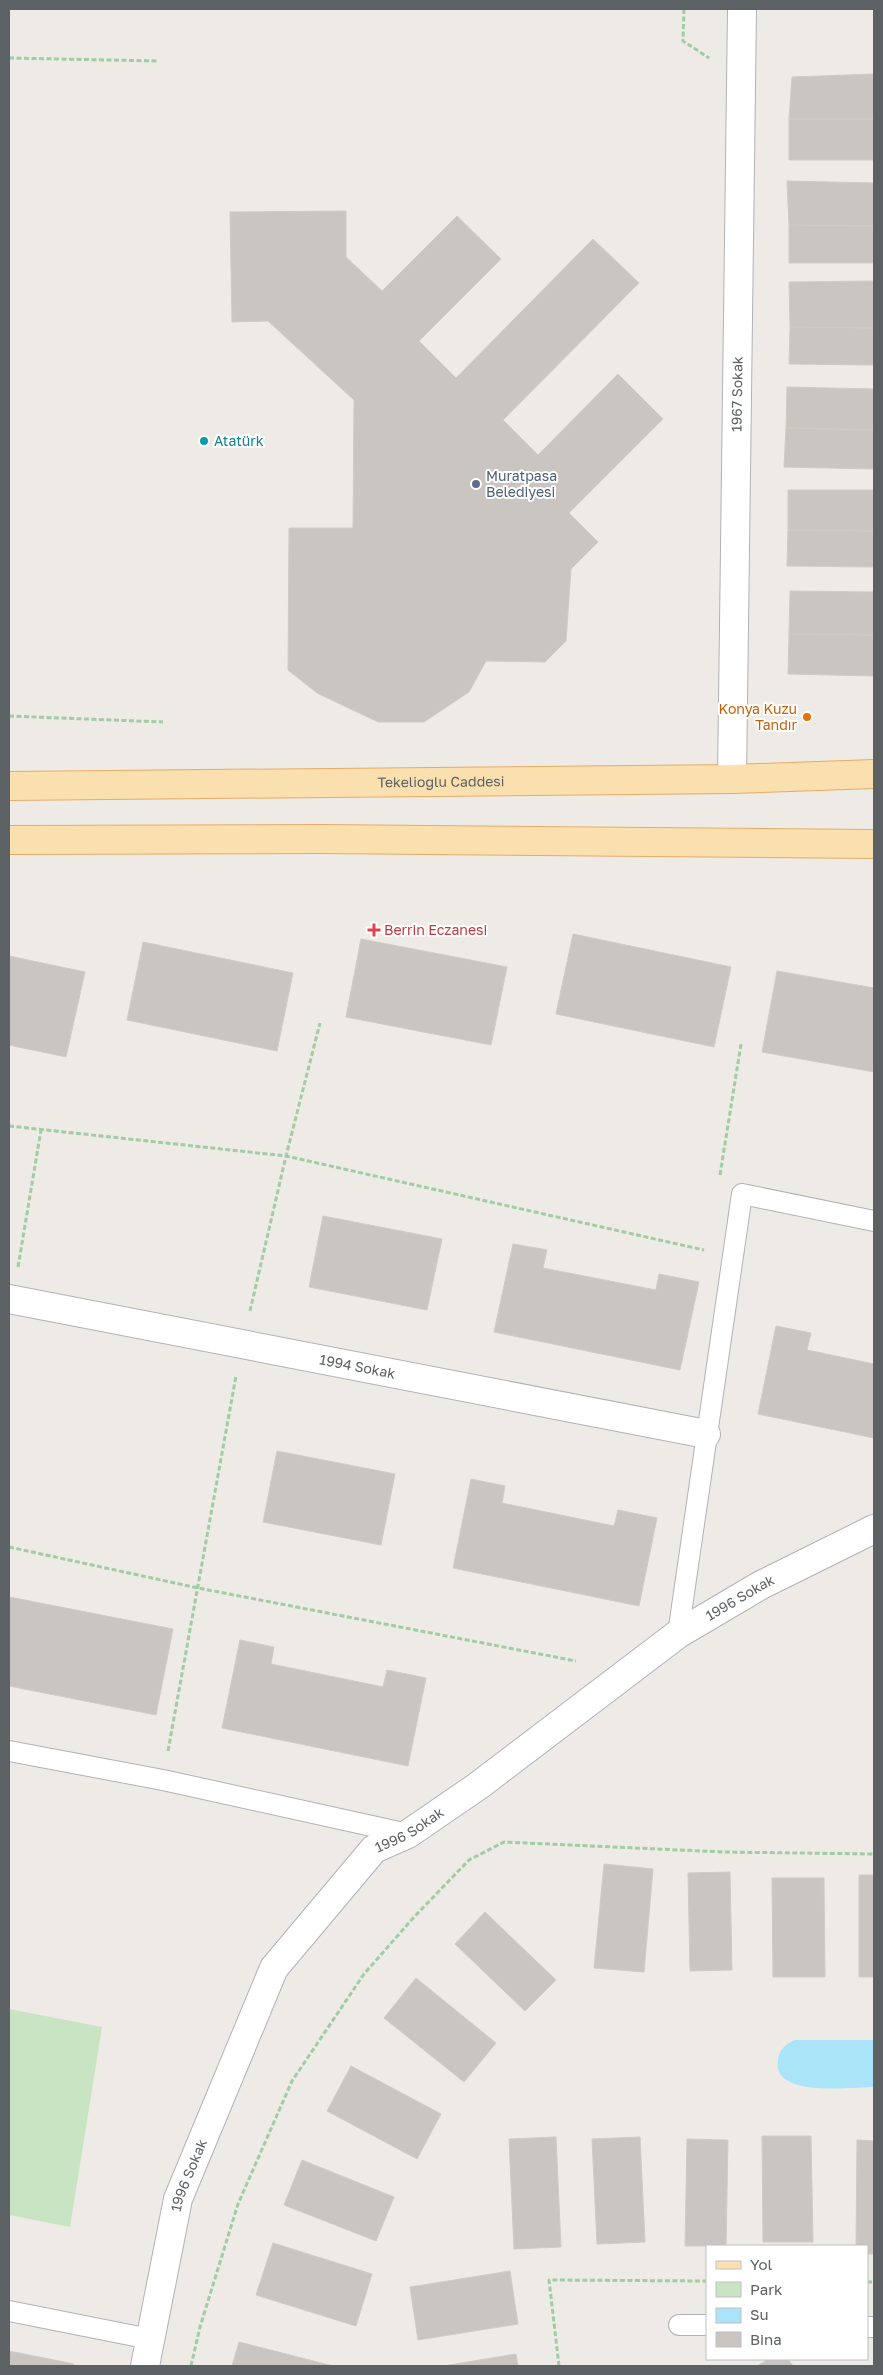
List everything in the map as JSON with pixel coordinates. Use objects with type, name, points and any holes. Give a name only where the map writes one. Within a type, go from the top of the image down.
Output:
[{"type":"main road","name":"Tekelioglu Caddesi","points":[[9,786],[732,779],[874,774]]},
{"type":"main road","points":[[9,840],[331,839],[874,844]]},
{"type":"street","name":"1967 Sokak","points":[[732,779],[742,9]]},
{"type":"street","name":"1994 Sokak","points":[[10,1300],[706,1434]]},
{"type":"street","name":"1996 Sokak","points":[[145,2366],[178,2199],[274,1968],[374,1849],[408,1834],[541,1740],[678,1634],[761,1586],[874,1529]]},
{"type":"lane","points":[[678,1634],[742,1194],[874,1221]]},
{"type":"lane","points":[[9,1751],[163,1780],[408,1834]]},
{"type":"lane","points":[[9,2311],[150,2339]]},
{"type":"lane","points":[[679,2325],[706,2325]]},
{"type":"path","points":[[684,9],[683,41],[708,58]]},
{"type":"path","points":[[9,58],[158,61]]},
{"type":"path","points":[[9,716],[163,722]]},
{"type":"path","points":[[163,1780],[242,1345],[286,1156],[320,1023]]},
{"type":"path","points":[[718,1182],[741,1044]]},
{"type":"path","points":[[9,1126],[286,1156],[734,1257]]},
{"type":"path","points":[[10,1300],[41,1130]]},
{"type":"path","points":[[9,1547],[198,1588],[576,1661]]},
{"type":"path","points":[[191,2366],[200,2327],[238,2204],[292,2081],[364,1974],[415,1916],[469,1860],[504,1842],[724,1852],[874,1854]]},
{"type":"path","points":[[559,2366],[549,2280],[706,2281]]},
{"type":"green space","points":[[9,2009],[102,2027],[70,2227],[9,2215]]},
{"type":"water","points":[[795,2040],[874,2040],[874,2087],[815,2088],[799,2085],[787,2080],[779,2072],[778,2060],[784,2047]]},
{"type":"building","points":[[874,74],[874,119],[789,119],[792,77]]},
{"type":"building","points":[[789,119],[874,119],[874,160],[789,160]]},
{"type":"building","points":[[787,181],[874,183],[874,226],[789,225]]},
{"type":"building","name":"Muratpasa Belediyesi","points":[[346,211],[346,257],[382,291],[457,216],[501,259],[419,341],[456,378],[593,239],[639,283],[503,420],[538,455],[618,374],[663,419],[569,513],[598,542],[571,569],[566,641],[545,662],[486,661],[469,692],[424,722],[378,722],[317,693],[288,670],[289,528],[353,528],[354,400],[268,321],[232,322],[230,212]]},
{"type":"building","points":[[789,225],[874,226],[874,263],[789,263]]},
{"type":"building","points":[[874,281],[874,328],[790,327],[789,282]]},
{"type":"building","points":[[790,327],[874,328],[874,365],[789,364]]},
{"type":"building","points":[[787,387],[874,389],[874,430],[786,428]]},
{"type":"building","points":[[786,428],[874,430],[874,469],[784,467]]},
{"type":"building","points":[[788,490],[874,490],[874,531],[788,530]]},
{"type":"building","points":[[788,530],[874,531],[874,567],[787,566]]},
{"type":"building","points":[[790,591],[874,592],[874,635],[789,634]]},
{"type":"building","points":[[789,634],[874,635],[874,676],[788,674]]},
{"type":"building","points":[[573,934],[731,967],[714,1047],[556,1014]]},
{"type":"building","points":[[361,939],[507,967],[491,1045],[346,1017]]},
{"type":"building","points":[[143,942],[293,973],[277,1051],[127,1020]]},
{"type":"building","points":[[9,956],[85,972],[66,1057],[9,1045]]},
{"type":"building","points":[[777,971],[874,988],[874,1072],[762,1052]]},
{"type":"building","points":[[323,1216],[442,1239],[427,1310],[309,1287]]},
{"type":"building","points":[[513,1244],[547,1250],[543,1268],[656,1290],[659,1274],[699,1282],[680,1370],[494,1332]]},
{"type":"building","points":[[776,1326],[811,1333],[807,1350],[874,1364],[874,1438],[758,1414]]},
{"type":"building","points":[[277,1451],[395,1474],[381,1545],[263,1522]]},
{"type":"building","points":[[471,1479],[505,1486],[502,1503],[614,1526],[618,1510],[657,1518],[639,1606],[453,1568]]},
{"type":"building","points":[[9,1597],[173,1629],[156,1715],[9,1686]]},
{"type":"building","points":[[240,1640],[274,1647],[271,1664],[383,1687],[387,1670],[426,1678],[408,1766],[222,1728]]},
{"type":"building","points":[[604,1864],[653,1869],[644,1972],[594,1968]]},
{"type":"building","points":[[730,1872],[732,1970],[690,1971],[688,1873]]},
{"type":"building","points":[[859,1875],[874,1875],[874,1977],[859,1977]]},
{"type":"building","points":[[772,1878],[824,1878],[825,1977],[773,1977]]},
{"type":"building","points":[[485,1912],[556,1980],[525,2011],[455,1944]]},
{"type":"building","points":[[416,1978],[496,2043],[464,2082],[384,2018]]},
{"type":"building","points":[[351,2066],[441,2114],[417,2159],[327,2111]]},
{"type":"building","points":[[762,2136],[811,2136],[813,2242],[763,2242]]},
{"type":"building","points":[[556,2137],[561,2247],[514,2249],[509,2139]]},
{"type":"building","points":[[640,2137],[645,2242],[597,2244],[592,2139]]},
{"type":"building","points":[[687,2139],[728,2140],[726,2245],[685,2246]]},
{"type":"building","points":[[857,2140],[874,2141],[874,2254],[868,2254],[868,2245],[856,2245]]},
{"type":"building","points":[[302,2160],[394,2197],[376,2241],[284,2205]]},
{"type":"building","points":[[273,2243],[372,2274],[356,2326],[256,2295]]},
{"type":"building","points":[[510,2271],[518,2324],[418,2340],[410,2287]]},
{"type":"building","points":[[239,2342],[333,2366],[232,2366]]},
{"type":"building","points":[[9,2351],[74,2364],[73,2366],[9,2366]]},
{"type":"building","points":[[516,2354],[518,2366],[443,2366]]},
{"type":"building","points":[[767,2360],[789,2360],[793,2366],[757,2366]]},
{"type":"place","name":"Atatürk","points":[[204,441]]},
{"type":"place","name":"Muratpasa Belediyesi","points":[[476,484]]},
{"type":"place","name":"Konya Kuzu Tandır","points":[[807,717]]},
{"type":"place","name":"Berrin Eczanesi","points":[[374,930]]}]
